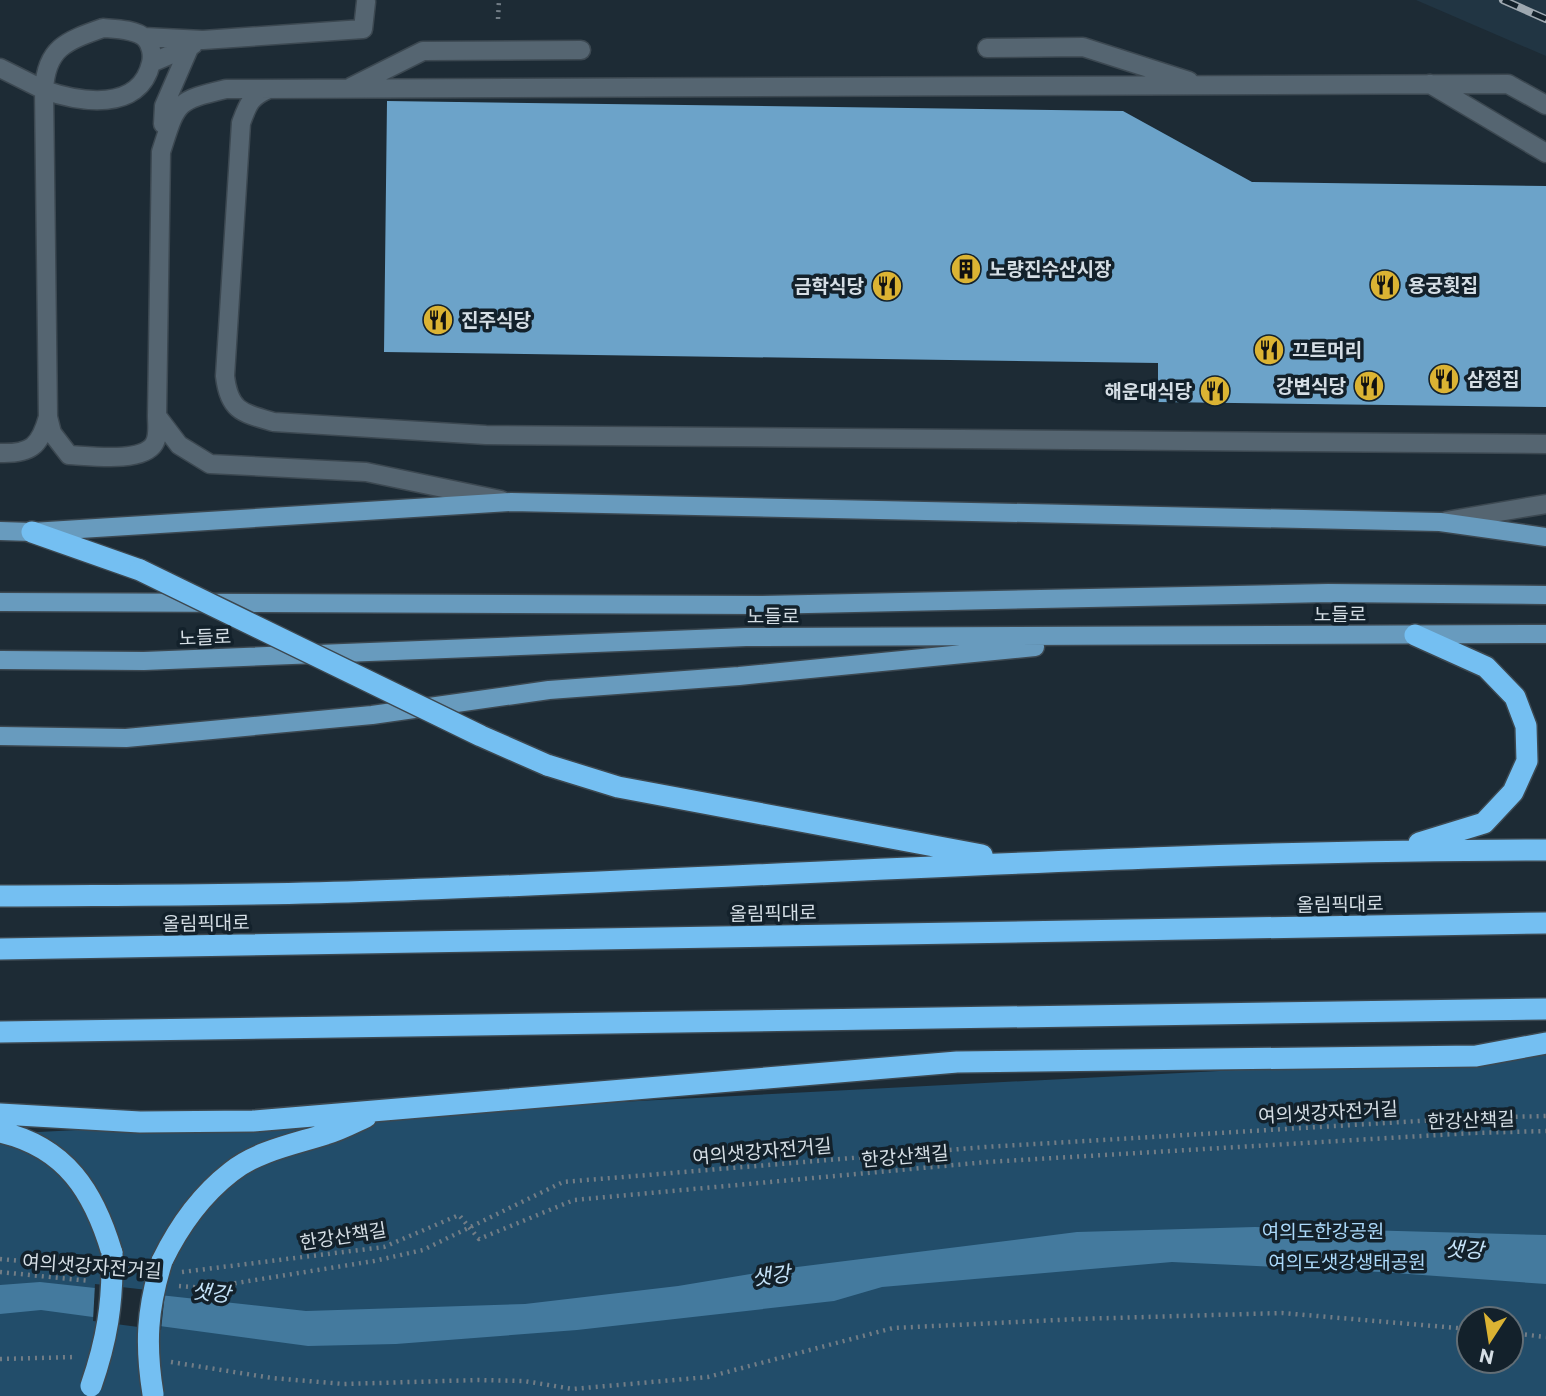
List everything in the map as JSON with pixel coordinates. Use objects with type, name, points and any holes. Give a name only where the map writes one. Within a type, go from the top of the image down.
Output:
[{"type":"highway","points":[[32,532],[140,570],[481,736],[547,765],[618,787],[1018,862]]},
{"type":"highway","points":[[1398,850],[1484,823],[1513,792],[1527,761],[1526,726],[1515,697],[1486,667],[1415,635]]},
{"type":"highway","points":[[0,896],[370,891],[1018,862],[1398,850],[1546,850]]},
{"type":"highway","name":"올림픽대로","points":[[0,949],[1546,923]]},
{"type":"highway","points":[[0,1032],[1546,1009]]},
{"type":"highway","points":[[0,1114],[140,1122],[240,1121],[957,1062],[1476,1056],[1546,1044]]},
{"type":"highway","points":[[153,1395],[147,1360],[147,1328],[152,1293],[167,1267],[177,1230],[199,1202],[232,1170],[270,1152],[331,1133],[383,1110]]},
{"type":"highway","points":[[0,1132],[19,1136],[59,1160],[85,1188],[102,1219],[112,1253],[113,1292],[102,1354],[88,1391]]},
{"type":"main road","points":[[0,531],[32,532],[511,502],[1440,522],[1546,537]]},
{"type":"main road","name":"노들로","points":[[0,602],[759,605],[1328,593],[1546,595]]},
{"type":"main road","name":"노들로","points":[[0,660],[144,661],[746,637],[1546,634]]},
{"type":"main road","points":[[0,736],[126,738],[372,715],[549,690],[753,674],[1143,636]]},
{"type":"lane","points":[[196,43],[164,106],[157,438],[153,446],[140,456],[69,455],[52,433],[48,417],[44,90],[45,71],[52,56],[67,41],[103,28],[125,30],[144,37],[196,43],[363,29],[366,2]]},
{"type":"lane","points":[[0,68],[44,90],[65,97],[105,101],[127,95],[143,81],[151,63],[151,48],[144,37]]},
{"type":"lane","points":[[151,63],[196,43]]},
{"type":"lane","points":[[987,48],[1083,47],[1203,86]]},
{"type":"lane","points":[[345,90],[423,51],[580,50]]},
{"type":"lane","points":[[1430,84],[1546,153]]},
{"type":"lane","points":[[161,152],[173,113],[190,98],[226,89],[1508,84],[1546,104]]},
{"type":"lane","points":[[269,89],[256,94],[247,105],[241,123],[225,376],[227,396],[244,414],[274,422],[486,435],[1546,444]]},
{"type":"lane","points":[[157,416],[179,445],[210,464],[366,472],[511,502]]},
{"type":"lane","points":[[0,453],[27,452],[43,437],[48,417]]},
{"type":"lane","points":[[1440,522],[1546,504]]},
{"type":"path","points":[[498,19],[499,0]]},
{"type":"path","name":"여의샛강자전거길","points":[[167,1286],[205,1288],[374,1261],[424,1250],[563,1182],[985,1147],[1469,1118],[1546,1116]]},
{"type":"path","name":"한강산책길","points":[[167,1267],[384,1247],[459,1214],[479,1239],[574,1200],[960,1165],[1472,1133],[1546,1131]]},
{"type":"path","points":[[0,1259],[93,1267]]},
{"type":"path","name":"여의샛강자전거길","points":[[0,1272],[91,1281]]},
{"type":"path","points":[[161,1360],[272,1378],[344,1384],[513,1381],[573,1389],[708,1377],[893,1328],[1282,1313],[1455,1328]]},
{"type":"path","points":[[1525,1334],[1546,1336]]},
{"type":"path","points":[[0,1359],[88,1357]]},
{"type":"shaded area","points":[[1416,0],[1546,0],[1546,56]]},
{"type":"green space","name":"여의도한강공원","points":[[1546,1054],[1546,1396],[0,1396],[0,1134]]},
{"type":"water","name":"샛강","points":[[1255,1227],[1546,1235],[1546,1284],[1381,1272],[1172,1262],[882,1287],[834,1301],[577,1330],[396,1344],[308,1346],[41,1310],[0,1314],[0,1285],[40,1282],[306,1311],[525,1304],[1077,1232]]},
{"type":"pier","points":[[95,1284],[165,1292],[161,1330],[93,1321]]},
{"type":"building","name":"노량진수산시장","points":[[387,101],[1123,111],[1252,182],[1546,186],[1546,407],[1158,402],[1158,363],[384,352]]},
{"type":"railway","points":[[1503,0],[1546,19]]},
{"type":"place","name":"노량진수산시장","points":[[966,269]]},
{"type":"place","name":"용궁횟집","points":[[1385,285]]},
{"type":"place","name":"금학식당","points":[[887,286]]},
{"type":"place","name":"진주식당","points":[[438,320]]},
{"type":"place","name":"끄트머리","points":[[1269,350]]},
{"type":"place","name":"삼정집","points":[[1444,379]]},
{"type":"place","name":"강변식당","points":[[1369,386]]},
{"type":"place","name":"해운대식당","points":[[1215,391]]},
{"type":"park label","name":"여의도샛강생태공원","points":[[1347,1262]]}]
